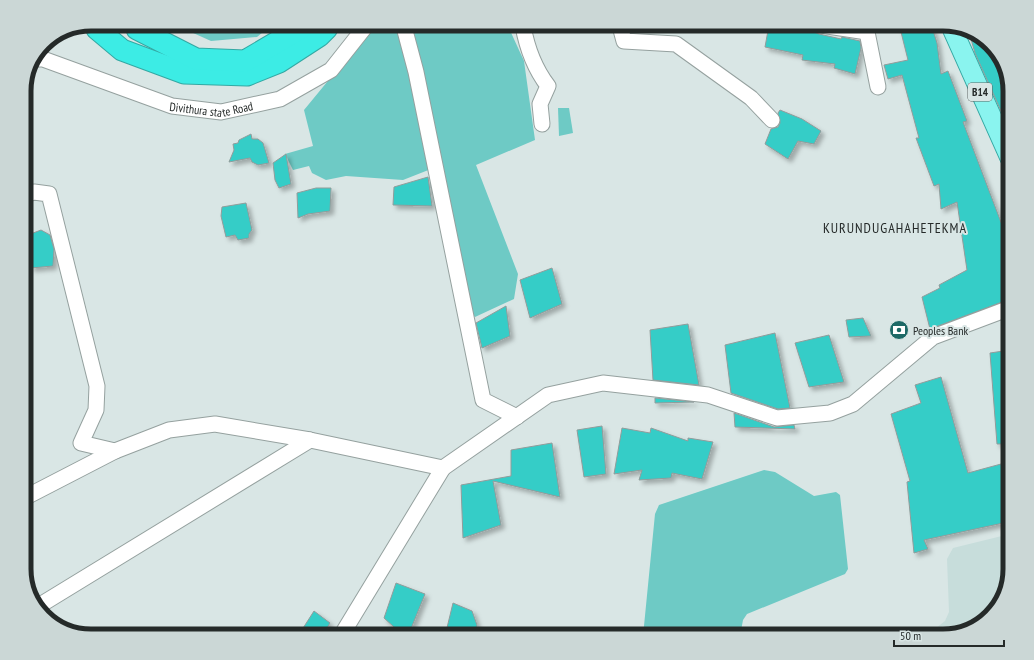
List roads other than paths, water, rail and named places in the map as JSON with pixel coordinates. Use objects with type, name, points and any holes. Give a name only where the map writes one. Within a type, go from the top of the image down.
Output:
[{"type":"highway","points":[[99,31],[122,50],[184,73],[247,75],[279,62],[319,36],[324,31]]},
{"type":"highway","points":[[141,31],[196,59],[245,61],[296,31]]},
{"type":"main road","name":"B14","points":[[954,33],[1003,142]]},
{"type":"street","name":"Divithura state Road","points":[[40,59],[172,106],[221,112],[280,99],[331,70],[362,31]]},
{"type":"street","points":[[405,31],[416,72],[483,400],[517,417]]},
{"type":"street","points":[[524,31],[526,43],[540,76],[548,86],[540,104],[542,124]]},
{"type":"street","points":[[621,31],[624,41],[676,44],[751,98],[772,120]]},
{"type":"street","points":[[860,31],[867,32],[878,87]]},
{"type":"street","points":[[31,193],[49,194],[97,386],[96,410],[81,443],[115,451]]},
{"type":"street","points":[[345,629],[443,468],[548,395],[602,383],[708,395],[777,418],[830,413],[853,404],[933,337],[1003,311]]},
{"type":"street","points":[[31,494],[115,451],[169,430],[215,424],[310,440],[443,468]]},
{"type":"street","points":[[42,604],[310,440]]},
{"type":"place","name":"Peoples Bank","points":[[899,330]]},
{"type":"district","name":"KURUNDUGAHAHETEKMA","points":[[895,228]]}]
